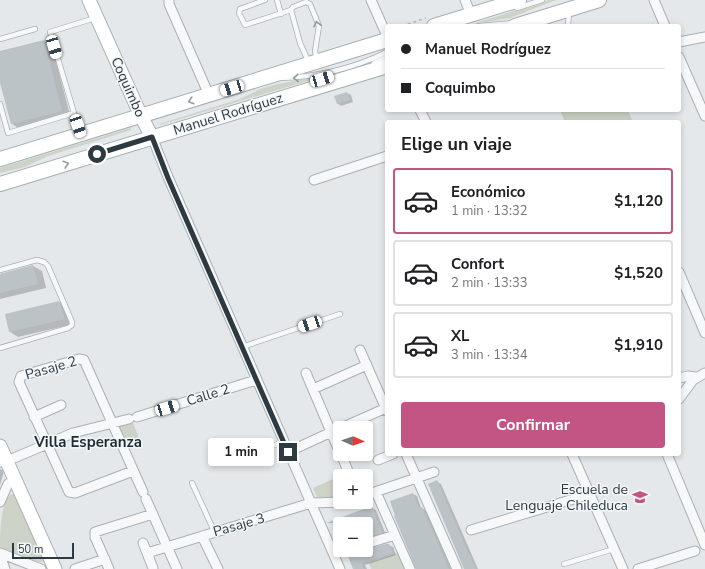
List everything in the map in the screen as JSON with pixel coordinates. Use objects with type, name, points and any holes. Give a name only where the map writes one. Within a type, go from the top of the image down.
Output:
[{"type":"main road","points":[[529,23],[599,0]]},
{"type":"main road","points":[[448,24],[475,20],[516,4]]},
{"type":"main road","name":"Manuel Rodríguez","points":[[0,159],[385,41]]},
{"type":"main road","name":"Manuel Rodríguez","points":[[0,184],[157,133],[385,67]]},
{"type":"street","name":"Coquimbo","points":[[89,0],[141,116],[157,133],[256,380],[340,569]]},
{"type":"street","points":[[169,0],[169,4],[208,95]]},
{"type":"street","points":[[371,0],[385,32]]},
{"type":"street","points":[[465,0],[475,20]]},
{"type":"street","points":[[654,0],[665,24]]},
{"type":"street","points":[[681,42],[705,37]]},
{"type":"street","points":[[681,62],[705,116]]},
{"type":"street","points":[[314,180],[385,157]]},
{"type":"street","points":[[681,277],[705,333]]},
{"type":"street","points":[[360,350],[385,408]]},
{"type":"street","name":"Pasaje 2","points":[[34,416],[20,382],[22,375],[83,359],[112,422]]},
{"type":"street","points":[[313,389],[367,365]]},
{"type":"street","points":[[306,373],[313,389],[333,423]]},
{"type":"street","points":[[681,378],[701,375]]},
{"type":"street","points":[[681,396],[689,384],[701,375]]},
{"type":"street","name":"Calle 2","points":[[3,462],[72,433],[133,418],[256,380]]},
{"type":"street","points":[[61,405],[34,416],[67,490],[71,493],[75,493],[133,471]]},
{"type":"street","points":[[359,421],[385,410]]},
{"type":"street","points":[[112,422],[177,569]]},
{"type":"street","points":[[288,452],[333,432]]},
{"type":"street","points":[[0,446],[3,462],[15,480],[55,569]]},
{"type":"street","points":[[378,460],[387,456]]},
{"type":"street","points":[[407,456],[456,569]]},
{"type":"street","points":[[573,456],[623,569]]},
{"type":"street","points":[[668,456],[705,545]]},
{"type":"street","points":[[373,493],[434,472]]},
{"type":"street","points":[[0,502],[8,484],[15,480]]},
{"type":"street","points":[[376,492],[410,569]]},
{"type":"street","points":[[471,530],[590,494]]},
{"type":"street","name":"Pasaje 3","points":[[147,553],[311,503],[333,502]]},
{"type":"street","points":[[109,569],[94,537],[94,533],[105,528],[153,514]]},
{"type":"street","points":[[373,542],[395,535]]},
{"type":"street","points":[[202,536],[218,569]]},
{"type":"street","points":[[143,543],[153,568]]},
{"type":"street","points":[[638,569],[695,550]]},
{"type":"street","points":[[5,569],[2,561],[2,554],[41,569]]},
{"type":"street","points":[[75,569],[104,559]]},
{"type":"lane","points":[[265,0],[240,9],[239,13],[245,25],[281,14],[306,2],[310,4],[319,26],[313,63]]},
{"type":"lane","points":[[277,0],[281,14]]},
{"type":"lane","points":[[516,4],[542,0]]},
{"type":"lane","points":[[568,24],[569,9]]},
{"type":"lane","points":[[291,10],[300,43],[313,63]]},
{"type":"lane","points":[[80,135],[50,32],[97,17]]},
{"type":"lane","points":[[475,20],[529,23]]},
{"type":"lane","points":[[0,39],[35,29]]},
{"type":"lane","points":[[255,81],[321,74],[366,61],[385,53]]},
{"type":"lane","points":[[320,80],[385,59]]},
{"type":"lane","points":[[0,104],[8,133],[74,113]]},
{"type":"lane","points":[[130,125],[141,116]]},
{"type":"lane","points":[[12,175],[28,175]]},
{"type":"lane","points":[[0,270],[37,260],[44,262],[48,266],[72,325],[68,328],[0,348]]},
{"type":"lane","points":[[242,346],[340,314]]},
{"type":"lane","points":[[231,459],[284,442]]},
{"type":"lane","points":[[192,483],[215,532]]},
{"type":"lane","points":[[564,564],[614,549]]},
{"type":"shaded area","points":[[549,0],[556,0],[510,18],[472,24]]},
{"type":"shaded area","points":[[314,79],[160,125],[159,124],[240,99],[260,89],[277,84]]},
{"type":"shaded area","points":[[561,112],[629,112],[632,120],[564,120]]},
{"type":"shaded area","points":[[131,128],[131,130],[48,156],[25,167],[0,173],[0,168]]},
{"type":"shaded area","points":[[133,423],[142,445],[128,450],[118,427]]},
{"type":"shaded area","points":[[333,479],[333,497],[317,497],[313,488]]},
{"type":"shaded area","points":[[15,494],[44,560],[42,562],[37,562],[0,548],[3,510],[8,497]]},
{"type":"shaded area","points":[[398,553],[406,569],[371,569],[369,563]]},
{"type":"building","points":[[44,40],[62,111],[11,124],[0,83],[0,51]]},
{"type":"building","points":[[347,92],[350,100],[337,104],[334,96]]},
{"type":"building","points":[[33,265],[38,284],[0,293],[0,274]]},
{"type":"building","points":[[59,301],[65,319],[9,332],[5,314]]},
{"type":"building","points":[[437,480],[476,569],[464,569],[428,484]]},
{"type":"building","points":[[413,493],[419,508],[422,507],[449,569],[416,569],[394,516],[390,501]]},
{"type":"building","points":[[364,509],[373,509],[382,533],[373,536],[373,517],[342,517]]},
{"type":"building","points":[[389,544],[393,553],[362,563],[364,569],[353,569],[348,557],[373,557],[373,547]]},
{"type":"place","name":"Escuela de Lenguaje Chileduca","points":[[640,497]]},
{"type":"district","name":"Villa Esperanza","points":[[88,442]]},
{"type":"route","points":[[97,154],[152,137],[168,178],[288,452]]}]
